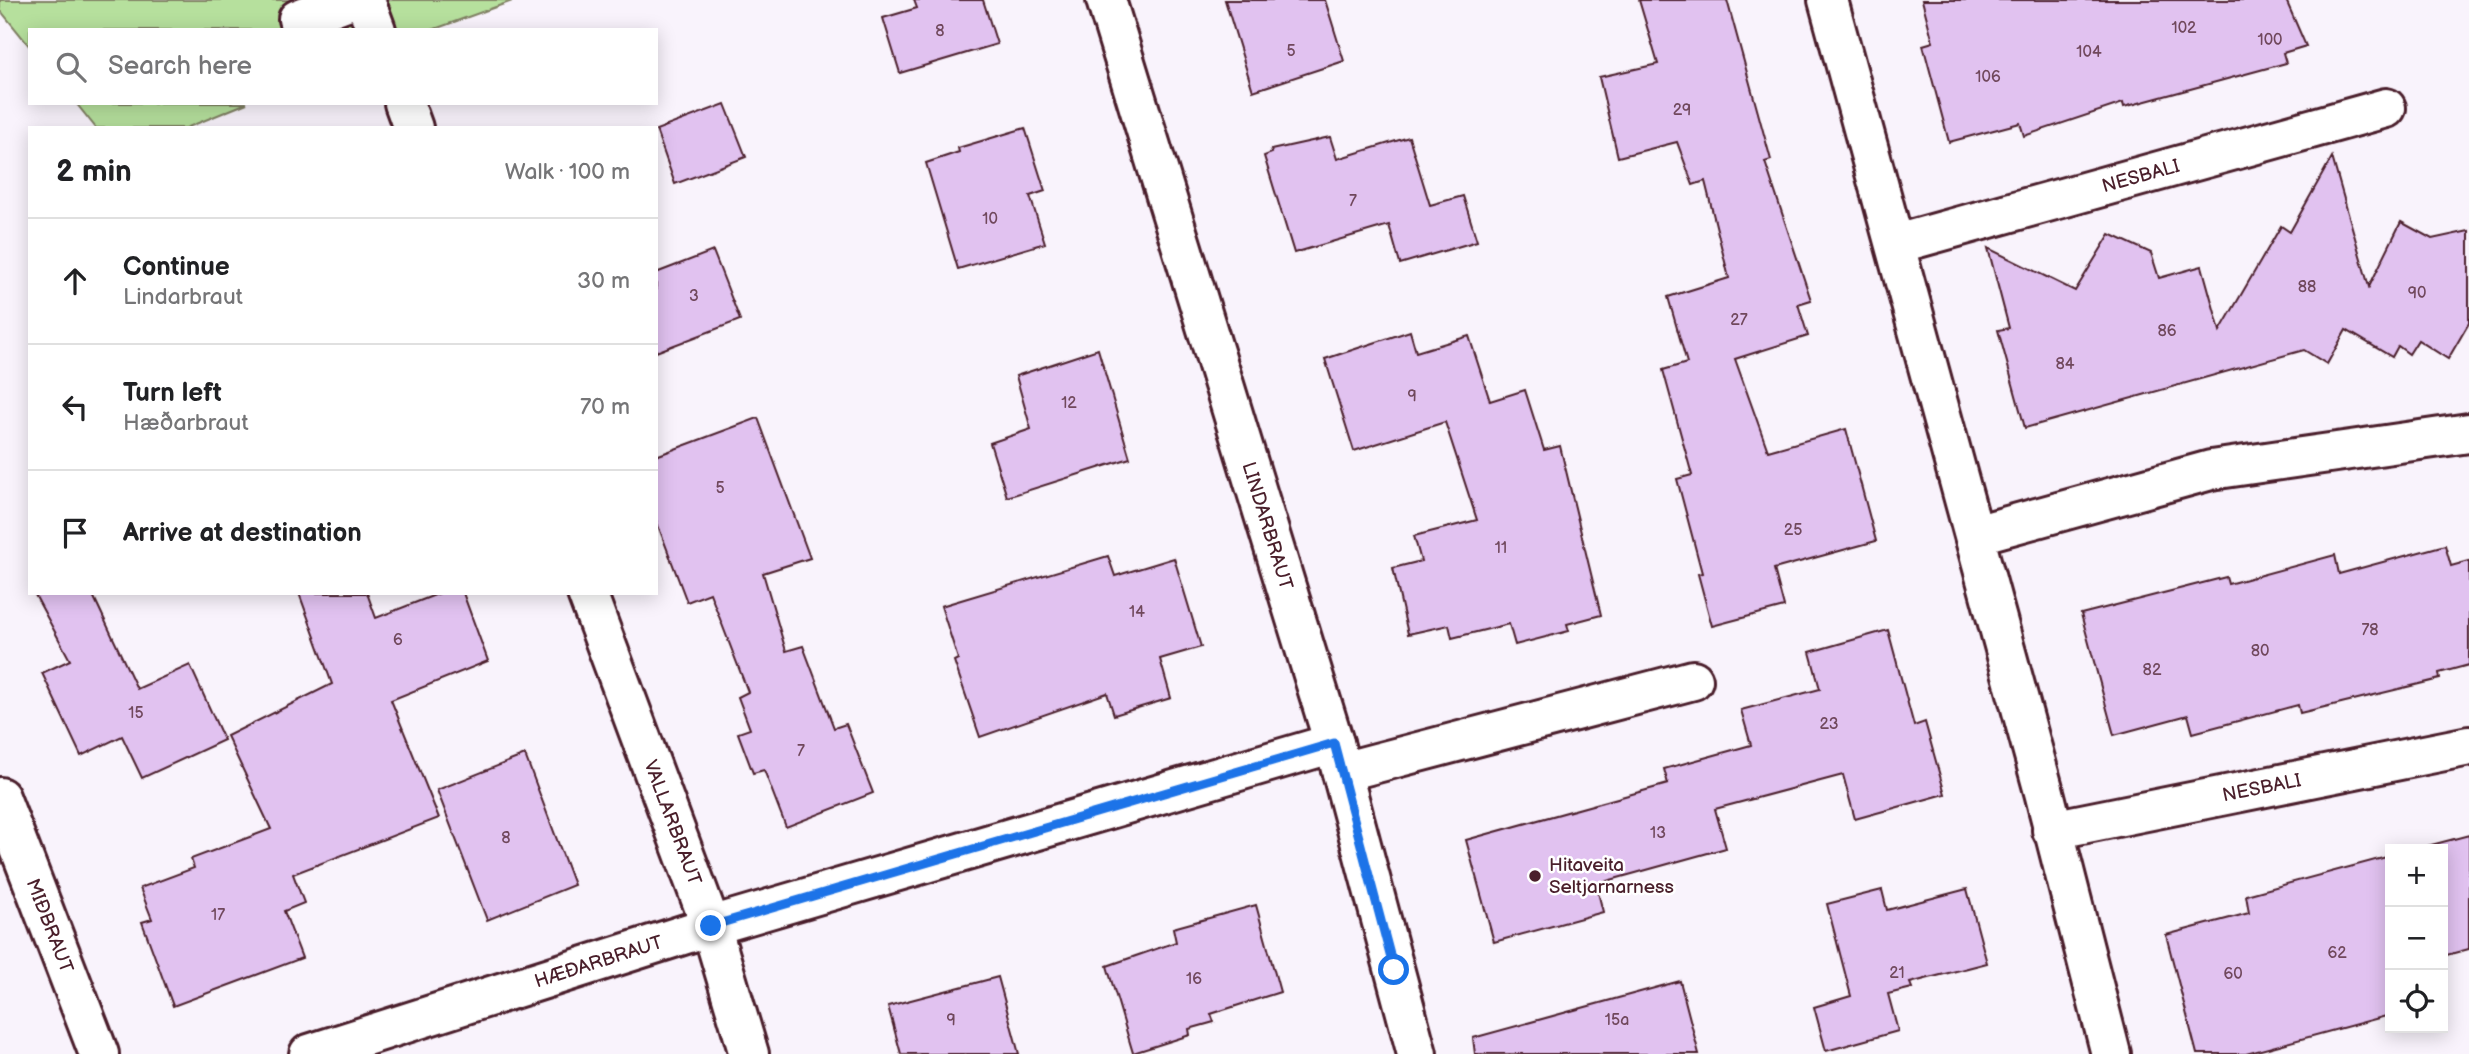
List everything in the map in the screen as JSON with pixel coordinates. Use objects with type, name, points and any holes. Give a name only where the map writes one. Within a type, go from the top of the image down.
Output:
[{"type":"street","points":[[298,19],[349,0]]},
{"type":"street","points":[[365,0],[375,28]]},
{"type":"street","name":"LINDARBRAUT","points":[[1106,0],[1338,757],[1417,1054]]},
{"type":"street","points":[[1828,0],[1975,535],[2111,1054]]},
{"type":"street","points":[[405,105],[412,126]]},
{"type":"street","name":"NESBALI","points":[[1896,244],[2386,108]]},
{"type":"street","points":[[1975,535],[2210,470],[2469,432]]},
{"type":"street","name":"VALLARBRAUT","points":[[588,595],[711,926],[749,1054]]},
{"type":"street","name":"HÆÐARBRAUT","points":[[309,1054],[711,926],[1338,757],[1693,680]]},
{"type":"street","name":"NESBALI","points":[[2052,830],[2469,746]]},
{"type":"street","name":"MIÐBRAUT","points":[[0,797],[99,1054]]},
{"type":"green space","points":[[0,0],[515,0],[438,28],[28,28],[28,45],[0,10]]},
{"type":"green space","points":[[78,105],[242,105],[191,126],[94,126]]},
{"type":"building","points":[[914,0],[983,0],[997,44],[900,73],[883,18],[917,8]]},
{"type":"building","points":[[1225,0],[1325,0],[1344,61],[1253,91]]},
{"type":"building","points":[[1639,0],[1727,0],[1771,160],[1765,162],[1811,300],[1798,304],[1808,336],[1735,359],[1768,451],[1846,429],[1876,541],[1774,569],[1784,607],[1712,626],[1698,574],[1702,573],[1677,479],[1692,475],[1663,370],[1687,363],[1668,297],[1729,278],[1705,181],[1693,185],[1677,142],[1618,157],[1599,77],[1658,64]]},
{"type":"building","points":[[1922,0],[2286,0],[2306,46],[2283,53],[2286,63],[2124,107],[2123,103],[2024,136],[2020,123],[1949,142],[1923,45],[1933,42]]},
{"type":"building","points":[[725,104],[746,157],[675,184],[658,129]]},
{"type":"building","points":[[1025,128],[1045,191],[1030,196],[1045,243],[958,269],[926,163],[959,152],[958,148]]},
{"type":"building","points":[[1330,137],[1337,159],[1409,137],[1430,205],[1463,196],[1477,241],[1400,264],[1389,225],[1294,253],[1264,156],[1272,153],[1271,150]]},
{"type":"building","points":[[2332,157],[2369,287],[2401,222],[2432,239],[2469,231],[2469,323],[2448,359],[2418,340],[2409,354],[2398,346],[2392,357],[2346,330],[2327,364],[2304,350],[2025,428],[1998,330],[2009,328],[1988,248],[2075,291],[2110,234],[2151,253],[2159,278],[2202,266],[2220,331],[2281,226],[2290,232]]},
{"type":"building","points":[[713,251],[740,320],[658,351],[658,272]]},
{"type":"building","points":[[1410,331],[1416,352],[1469,336],[1490,401],[1525,390],[1544,450],[1560,446],[1601,615],[1567,624],[1569,631],[1515,645],[1509,624],[1452,638],[1449,625],[1408,634],[1393,568],[1421,561],[1414,536],[1477,520],[1445,422],[1354,451],[1325,359]]},
{"type":"building","points":[[1098,349],[1130,458],[1007,497],[990,443],[1031,429],[1016,376]]},
{"type":"building","points":[[758,418],[810,558],[763,573],[786,651],[803,646],[834,728],[846,724],[873,793],[786,827],[764,770],[753,773],[738,733],[750,729],[738,697],[748,692],[710,593],[687,602],[658,525],[658,455]]},
{"type":"building","points":[[2445,545],[2451,566],[2469,561],[2469,665],[2439,673],[2440,679],[2300,713],[2298,705],[2193,733],[2188,715],[2114,735],[2081,614],[2226,577],[2228,584],[2335,555],[2339,574]]},
{"type":"building","points":[[1108,556],[1115,576],[1174,558],[1201,647],[1160,659],[1171,698],[1114,715],[1107,693],[980,737],[954,661],[958,659],[941,606]]},
{"type":"building","points":[[35,595],[93,595],[137,689],[190,665],[224,740],[142,778],[122,736],[81,756],[42,673],[70,660]]},
{"type":"building","points":[[300,595],[368,595],[376,618],[435,595],[464,595],[488,661],[391,700],[439,818],[293,874],[304,903],[284,911],[302,958],[173,1006],[142,922],[152,919],[140,888],[194,868],[191,859],[271,829],[227,736],[332,684]]},
{"type":"building","points":[[1888,630],[1914,726],[1925,722],[1945,794],[1855,819],[1843,775],[1715,809],[1726,848],[1596,884],[1603,912],[1494,942],[1466,840],[1668,784],[1664,769],[1751,745],[1741,710],[1820,689],[1810,652]]},
{"type":"building","points":[[525,755],[574,885],[487,920],[437,790]]},
{"type":"building","points":[[2469,835],[2469,949],[2448,955],[2448,844],[2435,844]]},
{"type":"building","points":[[2385,857],[2385,1016],[2246,1054],[2197,1054],[2166,935],[2249,913],[2246,895]]},
{"type":"building","points":[[1967,889],[1987,963],[1910,983],[1912,988],[1888,994],[1898,1031],[1826,1051],[1814,1007],[1851,996],[1827,904],[1882,890],[1887,910]]},
{"type":"building","points":[[1256,905],[1280,992],[1211,1014],[1214,1022],[1189,1029],[1190,1035],[1133,1053],[1107,966],[1176,942],[1173,928]]},
{"type":"building","points":[[998,977],[1019,1054],[901,1054],[888,1006]]},
{"type":"building","points":[[1680,981],[1699,1054],[1475,1054],[1473,1038]]},
{"type":"place","name":"Hitaveita Seltjarnarness","points":[[1535,876]]},
{"type":"route","points":[[711,926],[1334,743],[1394,970]]}]
